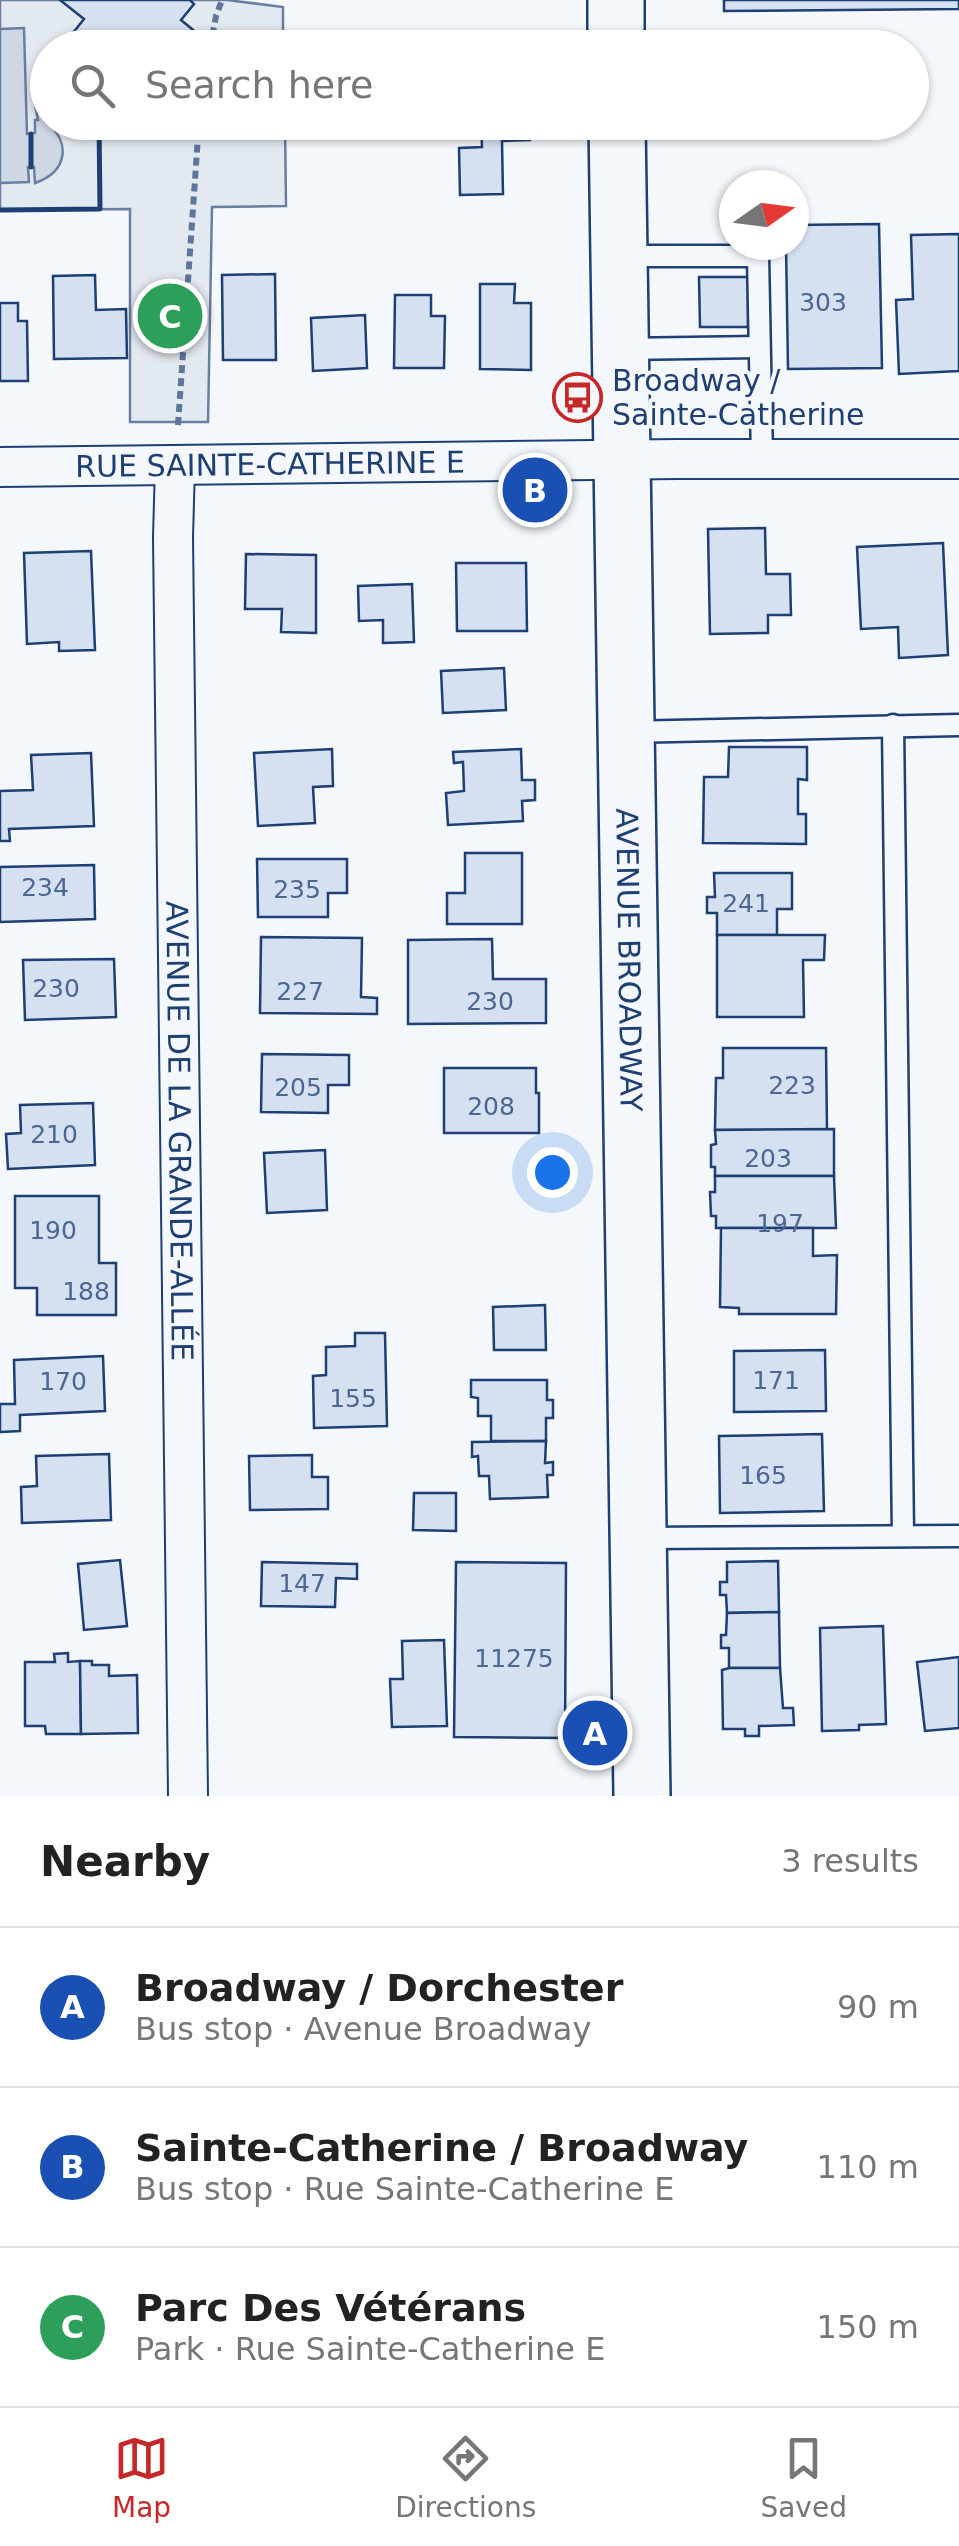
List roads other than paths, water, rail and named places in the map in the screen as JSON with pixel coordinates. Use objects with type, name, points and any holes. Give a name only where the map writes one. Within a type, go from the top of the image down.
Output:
[{"type":"street","points":[[616,0],[616,30]]},
{"type":"street","name":"AVENUE BROADWAY","points":[[617,140],[642,1796]]},
{"type":"street","name":"RUE SAINTE-CATHERINE E","points":[[0,467],[959,459]]},
{"type":"street","name":"AVENUE DE LA GRANDE-ALLÉE","points":[[175,466],[188,1796]]},
{"type":"lane","points":[[618,256],[758,256],[762,459]]},
{"type":"lane","points":[[620,349],[760,348]]},
{"type":"lane","points":[[893,724],[903,1536]]},
{"type":"lane","points":[[625,732],[959,724]]},
{"type":"lane","points":[[638,1538],[959,1536]]},
{"type":"place","name":"Parc Des Vétérans","points":[[170,316]]},
{"type":"place","name":"Broadway / Sainte-Catherine","points":[[577,397]]},
{"type":"place","name":"Sainte-Catherine / Broadway","points":[[535,490]]},
{"type":"place","name":"Broadway / Dorchester","points":[[595,1733]]}]
